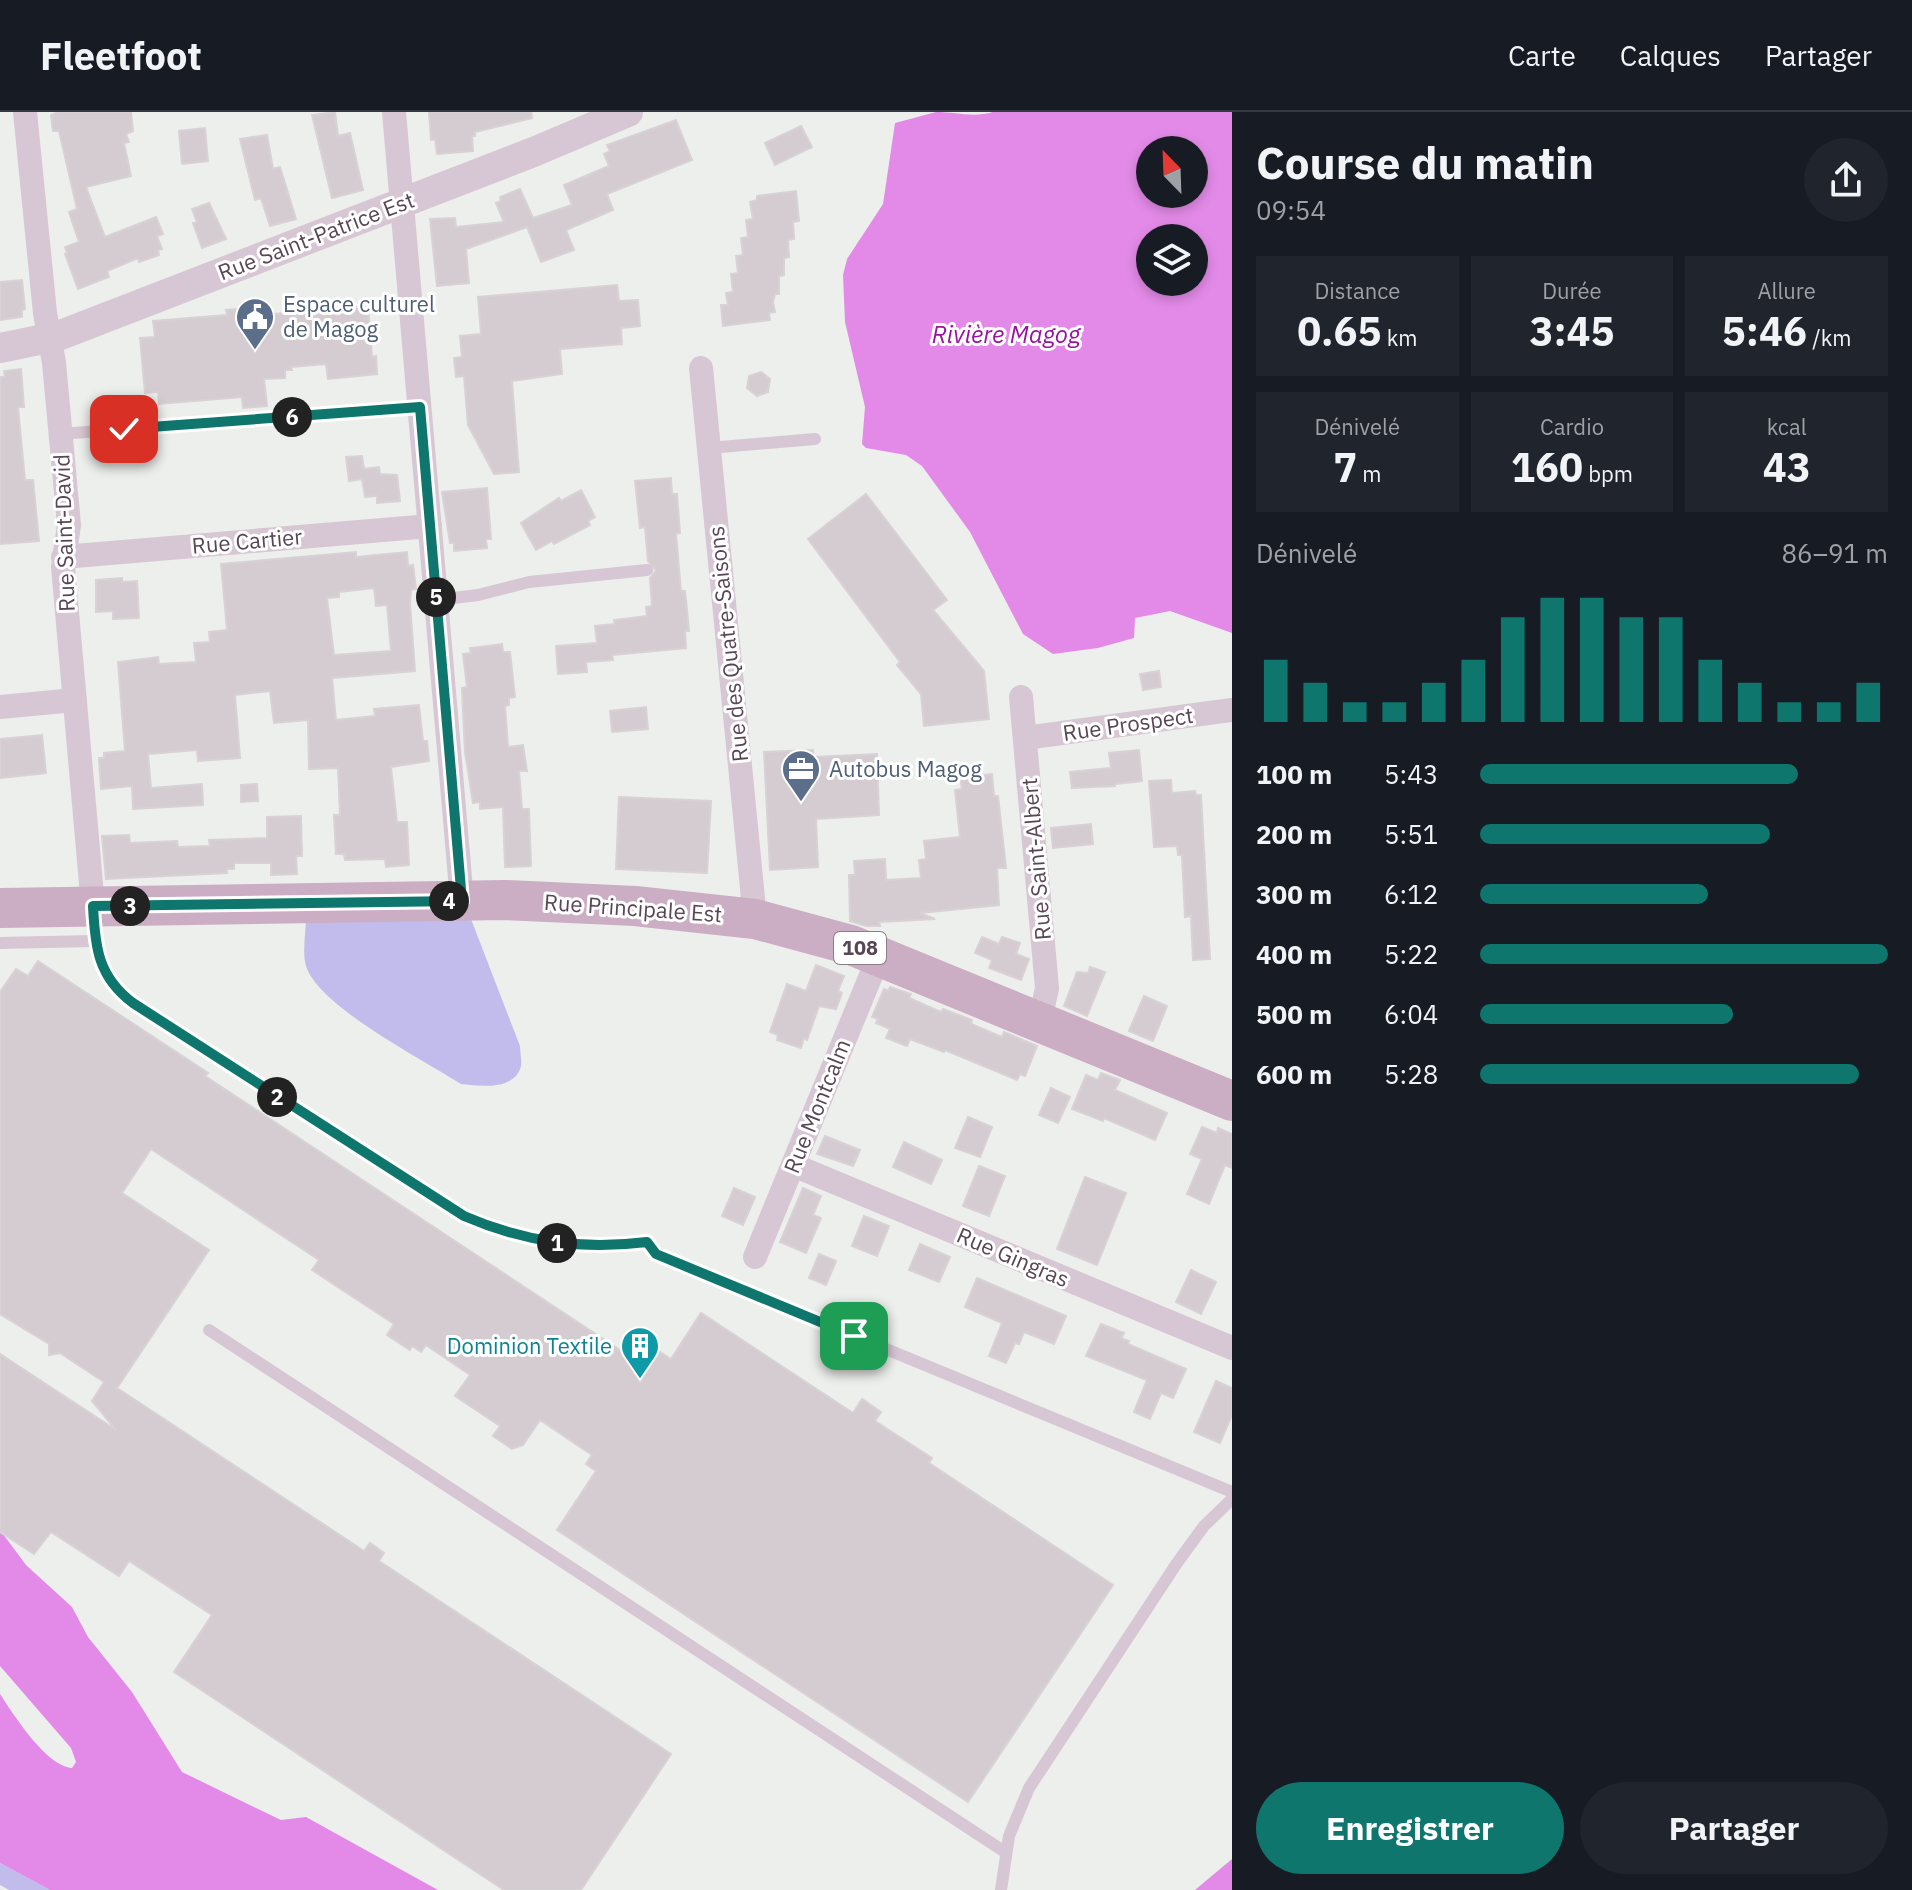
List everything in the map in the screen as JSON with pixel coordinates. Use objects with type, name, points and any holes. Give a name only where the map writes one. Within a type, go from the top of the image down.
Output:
[{"type":"main road","name":"Rue Principale Est","points":[[0,908],[94,924],[462,901],[592,903],[755,919],[825,936],[879,956],[1232,1101]]},
{"type":"street","name":"Rue Saint-David","points":[[25,112],[69,525],[63,557],[94,924]]},
{"type":"street","points":[[394,112],[462,901]]},
{"type":"street","name":"Rue Saint-Patrice Est","points":[[0,348],[49,339],[403,203],[628,112]]},
{"type":"street","name":"Rue des Quatre-Saisons","points":[[701,368],[755,919]]},
{"type":"street","name":"Rue Cartier","points":[[63,557],[430,526]]},
{"type":"street","name":"Rue Saint-Albert","points":[[1021,697],[1047,988],[1040,1021]]},
{"type":"street","points":[[0,707],[75,700]]},
{"type":"street","name":"Rue Prospect","points":[[1025,738],[1232,710]]},
{"type":"street","name":"Rue Montcalm","points":[[755,1257],[879,956]]},
{"type":"street","name":"Rue Gingras","points":[[793,1165],[1232,1348]]},
{"type":"lane","points":[[60,434],[420,407]]},
{"type":"lane","points":[[709,448],[815,439]]},
{"type":"lane","points":[[437,600],[468,597],[529,582],[647,570]]},
{"type":"lane","points":[[0,943],[94,924],[97,956],[110,983],[133,1003],[464,1216],[514,1235],[567,1245],[647,1242],[656,1254],[1232,1492]]},
{"type":"lane","points":[[209,1330],[1005,1852]]},
{"type":"lane","points":[[1001,1890],[1005,1852],[1017,1811],[1029,1788],[1177,1563],[1204,1526],[1232,1499]]},
{"type":"shaded area","points":[[306,917],[471,919],[520,1046],[521,1064],[517,1074],[512,1080],[496,1085],[461,1084],[351,1015],[315,982],[306,966]]},
{"type":"shaded area","points":[[0,1863],[50,1890],[9,1890],[0,1885]]},
{"type":"water","name":"Rivière Magog","points":[[936,112],[972,115],[993,112],[1232,112],[1232,633],[1170,611],[1135,618],[1134,638],[1098,648],[1053,654],[1023,634],[970,532],[922,466],[906,455],[866,448],[862,444],[865,407],[845,322],[843,275],[847,259],[883,204],[895,123]]},
{"type":"water","points":[[0,1530],[26,1565],[72,1607],[88,1637],[132,1692],[182,1772],[281,1820],[306,1817],[438,1890],[50,1890],[0,1863],[0,1694],[32,1738],[52,1759],[72,1768],[76,1762],[71,1748],[0,1666]]},
{"type":"water","points":[[1232,1859],[1232,1890],[1195,1890]]},
{"type":"building","points":[[58,112],[131,112],[133,131],[126,134],[129,142],[124,143],[131,176],[86,187],[105,237],[156,217],[163,234],[157,236],[162,249],[158,250],[159,255],[139,262],[138,258],[107,271],[109,277],[78,289],[65,254],[65,247],[79,242],[69,212],[77,209],[59,131],[53,131],[51,115]]},
{"type":"building","points":[[335,112],[338,136],[350,133],[363,190],[332,198],[312,115]]},
{"type":"building","points":[[429,112],[531,112],[532,118],[475,132],[472,136],[473,151],[437,154],[435,139],[431,140]]},
{"type":"building","points":[[676,120],[692,160],[607,194],[613,210],[566,230],[574,250],[541,262],[527,227],[466,249],[469,283],[437,286],[430,219],[455,218],[456,227],[504,222],[496,203],[501,201],[500,197],[520,189],[533,218],[572,205],[564,185],[609,166],[604,154],[610,151],[607,145]]},
{"type":"building","points":[[801,126],[812,147],[775,165],[765,143]]},
{"type":"building","points":[[205,128],[208,161],[182,164],[179,131]]},
{"type":"building","points":[[267,135],[273,169],[280,167],[296,219],[270,226],[261,198],[255,200],[240,139]]},
{"type":"building","points":[[796,191],[799,221],[793,222],[794,239],[788,240],[789,257],[784,258],[784,275],[779,276],[779,294],[775,294],[773,302],[775,312],[769,313],[770,320],[723,326],[721,305],[728,305],[726,293],[733,292],[731,274],[738,273],[736,256],[743,255],[741,238],[748,237],[746,220],[753,219],[750,202],[757,200],[757,196]]},
{"type":"building","points":[[209,203],[226,239],[202,248],[193,223],[197,222],[192,209]]},
{"type":"building","points":[[22,280],[25,309],[22,310],[22,317],[0,320],[0,282]]},
{"type":"building","points":[[617,285],[619,301],[638,300],[640,326],[621,328],[622,344],[560,349],[562,374],[512,381],[519,472],[494,474],[468,425],[464,376],[456,377],[454,358],[462,357],[460,336],[481,334],[478,297]]},
{"type":"building","points":[[368,306],[372,357],[376,356],[377,374],[328,379],[326,364],[291,367],[292,370],[285,370],[285,378],[264,379],[267,406],[243,408],[242,397],[159,404],[158,392],[145,393],[140,338],[155,337],[153,321],[227,315],[226,310],[262,307],[262,315]]},
{"type":"building","points":[[21,369],[24,407],[18,407],[25,480],[33,480],[39,541],[0,544],[0,377],[5,377],[4,371]]},
{"type":"building","points":[[761,372],[770,379],[768,392],[757,396],[747,388],[749,376]]},
{"type":"building","points":[[362,456],[364,469],[379,467],[380,474],[397,475],[400,501],[377,503],[377,496],[365,497],[362,479],[349,481],[346,457]]},
{"type":"building","points":[[671,478],[672,494],[677,494],[680,533],[676,534],[681,591],[685,591],[689,631],[685,631],[686,648],[612,655],[613,660],[586,662],[587,672],[558,674],[556,646],[597,643],[595,626],[647,616],[646,607],[652,606],[650,578],[656,570],[648,561],[645,527],[640,528],[635,481]]},
{"type":"building","points":[[487,488],[491,539],[486,539],[487,548],[454,551],[442,492]]},
{"type":"building","points":[[581,490],[595,517],[588,521],[590,525],[536,550],[521,523],[559,498],[561,501]]},
{"type":"building","points":[[866,494],[947,600],[933,610],[984,671],[989,719],[924,726],[921,694],[808,539]]},
{"type":"building","points":[[356,552],[356,557],[407,552],[408,566],[413,565],[416,589],[411,590],[410,603],[415,671],[332,678],[336,720],[375,716],[374,709],[419,705],[429,761],[391,767],[397,822],[407,822],[409,865],[386,867],[385,859],[345,860],[344,854],[336,854],[334,815],[340,815],[338,768],[309,769],[308,720],[274,723],[270,691],[235,695],[240,758],[198,761],[197,750],[148,754],[151,788],[202,784],[203,805],[133,809],[132,786],[101,789],[99,758],[104,758],[104,753],[125,751],[118,662],[158,657],[159,664],[196,662],[194,643],[210,642],[209,632],[227,630],[221,564]],"holes":[[[374,588],[376,606],[387,605],[391,651],[334,655],[327,598],[339,597],[339,592]]]},
{"type":"building","points":[[122,578],[122,582],[137,581],[139,618],[113,619],[113,611],[96,612],[96,580]]},
{"type":"building","points":[[502,644],[503,652],[510,652],[515,697],[509,698],[509,705],[505,706],[508,747],[523,745],[527,771],[519,771],[522,809],[529,809],[531,866],[505,867],[503,807],[480,809],[480,802],[473,803],[465,752],[462,688],[467,687],[463,654],[471,653],[470,648]]},
{"type":"building","points":[[1159,671],[1161,687],[1143,690],[1140,674]]},
{"type":"building","points":[[646,707],[648,729],[612,732],[610,711]]},
{"type":"building","points":[[42,735],[46,773],[0,778],[0,739]]},
{"type":"building","points":[[813,750],[813,757],[877,754],[879,815],[816,819],[818,867],[770,870],[764,752]]},
{"type":"building","points":[[1139,750],[1142,781],[1072,788],[1070,772],[1111,768],[1109,753]]},
{"type":"building","points":[[992,774],[994,796],[998,796],[1006,868],[997,868],[999,905],[920,913],[935,919],[879,922],[880,926],[850,921],[849,875],[855,875],[854,861],[885,859],[886,880],[921,878],[919,860],[926,859],[924,841],[960,837],[955,790],[962,789],[960,777]]},
{"type":"building","points":[[1171,780],[1172,793],[1195,791],[1196,795],[1201,795],[1210,959],[1193,960],[1191,916],[1185,917],[1182,855],[1178,855],[1177,846],[1154,847],[1149,781]]},
{"type":"building","points":[[257,784],[258,801],[241,802],[241,785]]},
{"type":"building","points":[[619,797],[711,801],[707,873],[616,869]]},
{"type":"building","points":[[301,816],[302,856],[296,856],[297,874],[271,875],[271,863],[234,863],[234,869],[227,869],[227,873],[106,879],[102,836],[129,835],[130,843],[177,841],[178,847],[210,846],[209,840],[267,838],[267,817]]},
{"type":"building","points":[[1091,824],[1093,844],[1053,848],[1051,828]]},
{"type":"building","points":[[982,937],[999,944],[1002,937],[1020,943],[1016,954],[1029,959],[1021,980],[989,968],[992,960],[975,953]]},
{"type":"building","name":"Dominion Textile","points":[[38,961],[208,1073],[205,1076],[626,1354],[637,1337],[671,1359],[701,1313],[853,1413],[862,1399],[881,1412],[875,1421],[932,1458],[929,1463],[1113,1585],[968,1802],[557,1530],[596,1471],[586,1464],[592,1455],[540,1420],[523,1445],[512,1449],[493,1436],[500,1426],[455,1396],[470,1375],[426,1345],[421,1352],[412,1346],[410,1350],[387,1335],[394,1324],[312,1270],[319,1260],[151,1149],[122,1193],[209,1250],[117,1388],[364,1551],[370,1543],[384,1553],[379,1561],[671,1754],[581,1890],[504,1890],[174,1672],[212,1615],[129,1561],[119,1576],[51,1532],[34,1554],[0,1532],[0,1354],[116,1430],[92,1401],[104,1382],[60,1353],[49,1355],[49,1344],[0,1314],[0,992],[16,969],[28,976]]},
{"type":"building","points":[[816,965],[844,976],[836,1009],[819,1006],[801,1048],[777,1040],[778,1035],[770,1032],[787,984],[806,991]]},
{"type":"building","points":[[1090,967],[1105,972],[1087,1016],[1064,1006],[1077,972],[1088,973]]},
{"type":"building","points":[[890,987],[911,994],[909,998],[941,1012],[943,1009],[972,1020],[971,1024],[1002,1037],[1004,1032],[1037,1046],[1025,1076],[1020,1074],[1017,1080],[945,1050],[910,1039],[907,1046],[886,1038],[890,1029],[876,1023],[878,1019],[872,1017],[884,989],[888,991]]},
{"type":"building","points":[[1144,996],[1167,1006],[1153,1041],[1129,1031]]},
{"type":"building","points":[[1101,1073],[1120,1080],[1115,1090],[1167,1113],[1155,1140],[1104,1118],[1103,1121],[1072,1109],[1086,1075],[1098,1080]]},
{"type":"building","points":[[1051,1088],[1070,1097],[1058,1123],[1039,1115]]},
{"type":"building","points":[[968,1117],[992,1127],[980,1157],[955,1148]]},
{"type":"building","points":[[1202,1127],[1217,1133],[1218,1128],[1232,1134],[1232,1168],[1225,1165],[1209,1204],[1187,1194],[1202,1159],[1190,1154]]},
{"type":"building","points":[[825,1136],[860,1150],[853,1166],[817,1154]]},
{"type":"building","points":[[904,1142],[942,1160],[931,1184],[893,1167]]},
{"type":"building","points":[[979,1166],[1005,1176],[989,1216],[963,1206]]},
{"type":"building","points":[[1085,1177],[1126,1193],[1097,1265],[1057,1249]]},
{"type":"building","points":[[734,1188],[755,1197],[743,1225],[722,1216]]},
{"type":"building","points":[[803,1188],[821,1196],[813,1215],[821,1218],[806,1253],[780,1242]]},
{"type":"building","points":[[864,1216],[889,1226],[877,1256],[852,1246]]},
{"type":"building","points":[[920,1244],[950,1257],[939,1282],[909,1270]]},
{"type":"building","points":[[819,1254],[836,1261],[826,1285],[809,1278]]},
{"type":"building","points":[[1191,1270],[1216,1282],[1201,1314],[1176,1302]]},
{"type":"building","points":[[977,1278],[1066,1316],[1054,1344],[1024,1332],[1006,1363],[989,1356],[1002,1323],[965,1307]]},
{"type":"building","points":[[1101,1324],[1124,1333],[1121,1338],[1129,1341],[1128,1344],[1186,1369],[1173,1398],[1161,1393],[1150,1419],[1134,1412],[1147,1380],[1086,1356]]},
{"type":"building","points":[[1216,1381],[1232,1388],[1232,1415],[1220,1443],[1194,1432]]},
{"type":"place","name":"Espace culturel de Magog","points":[[255,351]]},
{"type":"place","name":"Autobus Magog","points":[[801,803]]},
{"type":"place","name":"Dominion Textile","points":[[640,1380]]},
{"type":"route","points":[[124,429],[420,407],[462,901],[93,906],[97,956],[110,983],[133,1003],[464,1216],[514,1235],[567,1245],[647,1242],[656,1254],[854,1336]]}]
